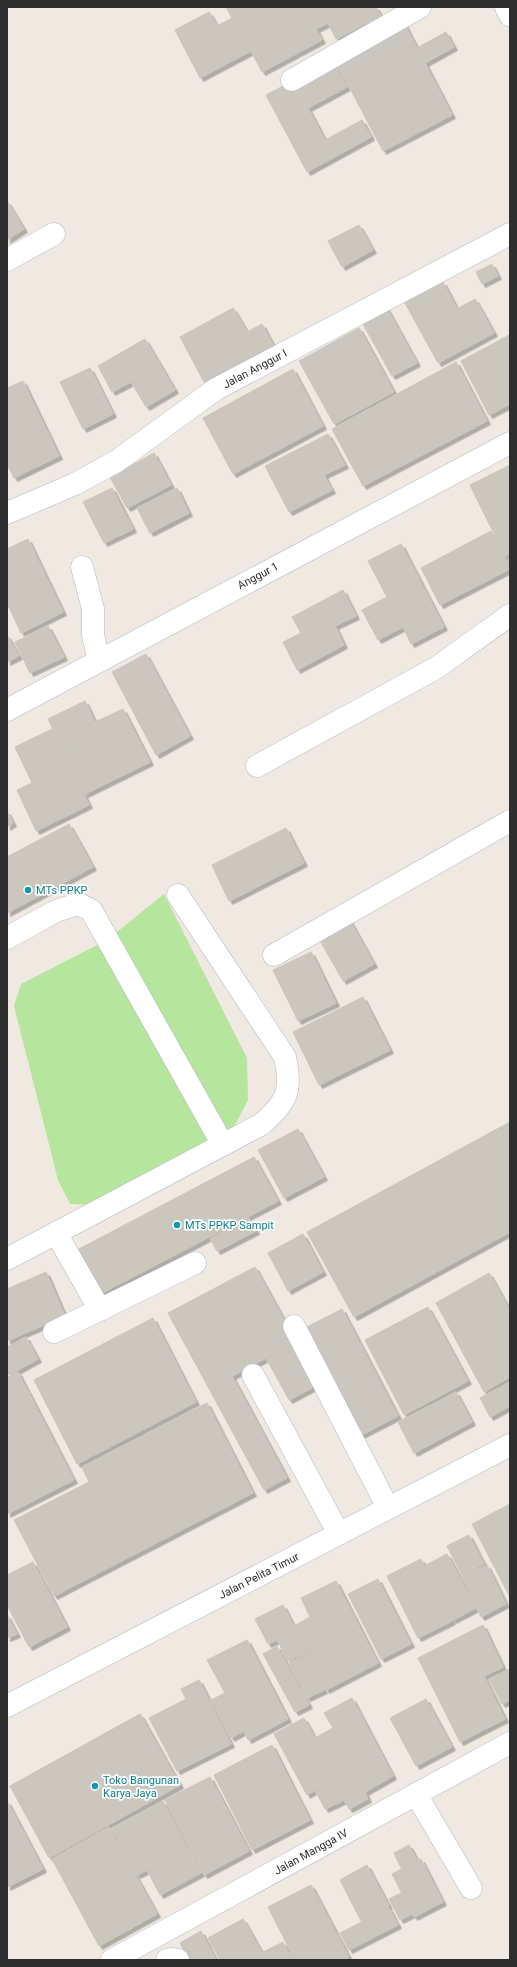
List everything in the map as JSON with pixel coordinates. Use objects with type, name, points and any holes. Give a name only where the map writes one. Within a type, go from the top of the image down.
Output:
[{"type":"street","points":[[292,80],[420,7]]},
{"type":"street","points":[[506,7],[510,15]]},
{"type":"street","points":[[7,260],[54,234]]},
{"type":"street","name":"Jalan Anggur I","points":[[7,513],[74,484],[105,467],[216,389],[510,234]]},
{"type":"street","name":"Anggur 1","points":[[7,710],[510,443]]},
{"type":"street","points":[[82,567],[93,609],[93,636],[99,661]]},
{"type":"street","points":[[257,766],[436,668],[510,615]]},
{"type":"street","points":[[274,955],[510,821]]},
{"type":"street","points":[[7,1259],[262,1124],[274,1113],[287,1094],[289,1078],[285,1057],[178,895]]},
{"type":"street","points":[[7,938],[56,910],[78,904],[92,910],[223,1145]]},
{"type":"street","points":[[56,1233],[100,1310]]},
{"type":"street","points":[[54,1332],[195,1263]]},
{"type":"street","points":[[294,1326],[388,1508]]},
{"type":"street","points":[[253,1374],[339,1534]]},
{"type":"street","name":"Jalan Pelita Timur","points":[[7,1706],[510,1445]]},
{"type":"street","name":"Jalan Mangga IV","points":[[112,1960],[510,1743]]},
{"type":"street","points":[[416,1794],[471,1888]]},
{"type":"street","points":[[167,1960],[171,1958],[178,1960]]},
{"type":"green space","points":[[164,894],[247,1058],[248,1100],[233,1129],[99,1205],[70,1204],[58,1180],[14,1006],[21,984],[107,940]]},
{"type":"building","points":[[226,7],[376,7],[381,16],[336,39],[328,23],[316,29],[322,40],[262,72],[251,51],[200,78],[175,30],[209,12],[217,26],[232,18]]},
{"type":"building","points":[[404,23],[417,48],[446,32],[454,47],[425,63],[452,115],[383,151],[334,58]]},
{"type":"building","points":[[332,60],[347,87],[308,108],[325,140],[362,120],[371,137],[307,172],[266,95]]},
{"type":"building","points":[[7,201],[24,229],[7,240]]},
{"type":"building","points":[[359,225],[373,250],[342,267],[328,241]]},
{"type":"building","points":[[492,264],[498,276],[482,284],[476,272]]},
{"type":"building","points":[[443,282],[457,309],[475,299],[494,333],[438,363],[405,303]]},
{"type":"building","points":[[384,303],[417,363],[392,376],[359,317]]},
{"type":"building","points":[[233,308],[247,332],[262,324],[273,345],[204,382],[180,337]]},
{"type":"building","points":[[359,328],[394,392],[334,424],[299,361]]},
{"type":"building","points":[[509,335],[510,404],[489,415],[461,361]]},
{"type":"building","points":[[145,339],[175,390],[146,407],[131,382],[112,392],[98,366]]},
{"type":"building","points":[[456,362],[487,421],[363,486],[332,429]]},
{"type":"building","points":[[90,368],[113,414],[83,429],[60,382]]},
{"type":"building","points":[[293,369],[323,426],[233,474],[203,418]]},
{"type":"building","points":[[23,381],[59,456],[14,478],[7,464],[7,388]]},
{"type":"building","points":[[328,434],[345,465],[324,475],[332,490],[289,512],[265,466]]},
{"type":"building","points":[[154,453],[171,485],[127,508],[110,477]]},
{"type":"building","points":[[510,465],[510,553],[505,556],[470,485]]},
{"type":"building","points":[[112,488],[133,529],[104,543],[83,502]]},
{"type":"building","points":[[177,488],[189,513],[150,533],[137,508]]},
{"type":"building","points":[[491,531],[510,569],[440,605],[421,568]]},
{"type":"building","points":[[28,539],[63,612],[21,633],[7,603],[7,549]]},
{"type":"building","points":[[401,544],[444,627],[411,644],[403,627],[378,640],[362,610],[387,597],[368,561]]},
{"type":"building","points":[[343,590],[356,616],[335,626],[344,645],[297,670],[283,642],[301,633],[292,617]]},
{"type":"building","points":[[48,626],[64,657],[30,673],[15,642]]},
{"type":"building","points":[[7,635],[19,656],[7,662]]},
{"type":"building","points":[[146,654],[190,736],[156,755],[112,672]]},
{"type":"building","points":[[85,701],[95,722],[123,709],[150,762],[85,794],[48,719]]},
{"type":"building","points":[[52,729],[89,805],[36,831],[17,790],[32,783],[15,747]]},
{"type":"building","points":[[7,811],[13,823],[7,827]]},
{"type":"building","name":"MTs PPKP","points":[[69,824],[93,867],[7,913],[7,857]]},
{"type":"building","points":[[286,828],[304,863],[229,901],[212,865]]},
{"type":"building","points":[[349,919],[374,964],[343,981],[318,937]]},
{"type":"building","points":[[311,952],[336,1003],[298,1021],[273,970]]},
{"type":"building","points":[[363,997],[390,1050],[319,1085],[293,1032]]},
{"type":"building","points":[[510,1122],[510,1232],[354,1317],[307,1232]]},
{"type":"building","points":[[298,1129],[324,1177],[284,1198],[258,1150]]},
{"type":"building","name":"MTs PPKP Sampit","points":[[254,1157],[278,1201],[100,1294],[77,1250]]},
{"type":"building","points":[[249,1218],[256,1231],[217,1251],[210,1239]]},
{"type":"building","points":[[303,1234],[323,1272],[288,1291],[268,1253]]},
{"type":"building","points":[[255,1267],[319,1384],[289,1400],[266,1358],[232,1376],[287,1478],[264,1490],[168,1313]]},
{"type":"building","points":[[46,1272],[65,1316],[7,1341],[7,1289]]},
{"type":"building","points":[[489,1273],[510,1311],[510,1377],[484,1392],[436,1303]]},
{"type":"building","points":[[428,1307],[468,1381],[404,1415],[365,1340]]},
{"type":"building","points":[[342,1309],[398,1416],[357,1437],[301,1330]]},
{"type":"building","points":[[153,1318],[196,1402],[77,1464],[34,1380]]},
{"type":"building","points":[[26,1337],[38,1359],[9,1375],[7,1372],[7,1347]]},
{"type":"building","points":[[18,1372],[74,1480],[7,1514],[7,1378]]},
{"type":"building","points":[[510,1382],[510,1406],[490,1417],[480,1398]]},
{"type":"building","points":[[456,1392],[472,1422],[414,1453],[398,1422]]},
{"type":"building","points":[[207,1403],[253,1493],[54,1596],[14,1520],[89,1482],[82,1467]]},
{"type":"building","points":[[510,1504],[510,1597],[472,1524]]},
{"type":"building","points":[[469,1535],[484,1564],[462,1576],[447,1546]]},
{"type":"building","points":[[447,1554],[476,1608],[453,1620],[426,1565]]},
{"type":"building","points":[[421,1559],[452,1621],[418,1638],[387,1576]]},
{"type":"building","points":[[33,1562],[67,1627],[29,1647],[7,1605],[7,1575]]},
{"type":"building","points":[[487,1565],[506,1604],[481,1617],[462,1577]]},
{"type":"building","points":[[378,1579],[411,1644],[381,1659],[348,1594]]},
{"type":"building","points":[[336,1581],[378,1663],[326,1690],[294,1626],[310,1617],[301,1598]]},
{"type":"building","points":[[283,1605],[307,1652],[288,1661],[277,1640],[268,1644],[255,1619]]},
{"type":"building","points":[[7,1615],[17,1634],[7,1638]]},
{"type":"building","points":[[483,1625],[503,1667],[484,1676],[505,1719],[460,1742],[418,1658]]},
{"type":"building","points":[[247,1640],[288,1719],[248,1740],[244,1731],[231,1738],[211,1700],[225,1693],[207,1660]]},
{"type":"building","points":[[277,1646],[309,1705],[295,1712],[263,1654]]},
{"type":"building","points":[[306,1654],[324,1690],[307,1698],[289,1663]]},
{"type":"building","points":[[510,1669],[510,1700],[502,1704],[489,1679]]},
{"type":"building","points":[[199,1680],[231,1744],[177,1771],[149,1718],[186,1699],[181,1689]]},
{"type":"building","points":[[352,1698],[393,1776],[365,1792],[368,1799],[349,1809],[344,1800],[325,1809],[315,1790],[307,1795],[274,1734],[304,1718],[315,1738],[333,1728],[324,1713]]},
{"type":"building","points":[[426,1699],[452,1747],[416,1766],[390,1718]]},
{"type":"building","name":"Toko Bangunan Karya Jaya","points":[[140,1714],[180,1785],[49,1858],[10,1786]]},
{"type":"building","points":[[272,1745],[310,1820],[252,1850],[214,1775]]},
{"type":"building","points":[[210,1777],[249,1851],[204,1875],[165,1800]]},
{"type":"building","points":[[7,1801],[43,1869],[7,1887]]},
{"type":"building","points":[[163,1801],[201,1873],[160,1895],[147,1870],[137,1875],[112,1828]]},
{"type":"building","points":[[109,1827],[157,1914],[99,1946],[52,1859]]},
{"type":"building","points":[[409,1845],[417,1860],[401,1868],[394,1853]]},
{"type":"building","points":[[421,1859],[443,1902],[414,1917],[392,1874]]},
{"type":"building","points":[[367,1865],[389,1906],[361,1921],[340,1880]]},
{"type":"building","points":[[311,1885],[349,1957],[343,1960],[295,1960],[268,1907]]},
{"type":"building","points":[[401,1893],[412,1914],[400,1920],[389,1899]]},
{"type":"building","points":[[389,1908],[398,1925],[349,1950],[340,1933]]},
{"type":"building","points":[[243,1919],[266,1960],[220,1960],[208,1938]]},
{"type":"building","points":[[201,1931],[216,1960],[189,1960],[180,1943]]},
{"type":"building","points":[[283,1942],[292,1959],[267,1960],[263,1952]]},
{"type":"place","name":"MTs PPKP","points":[[28,890]]},
{"type":"place","name":"MTs PPKP Sampit","points":[[177,1225]]},
{"type":"place","name":"Toko Bangunan Karya Jaya","points":[[95,1786]]}]
